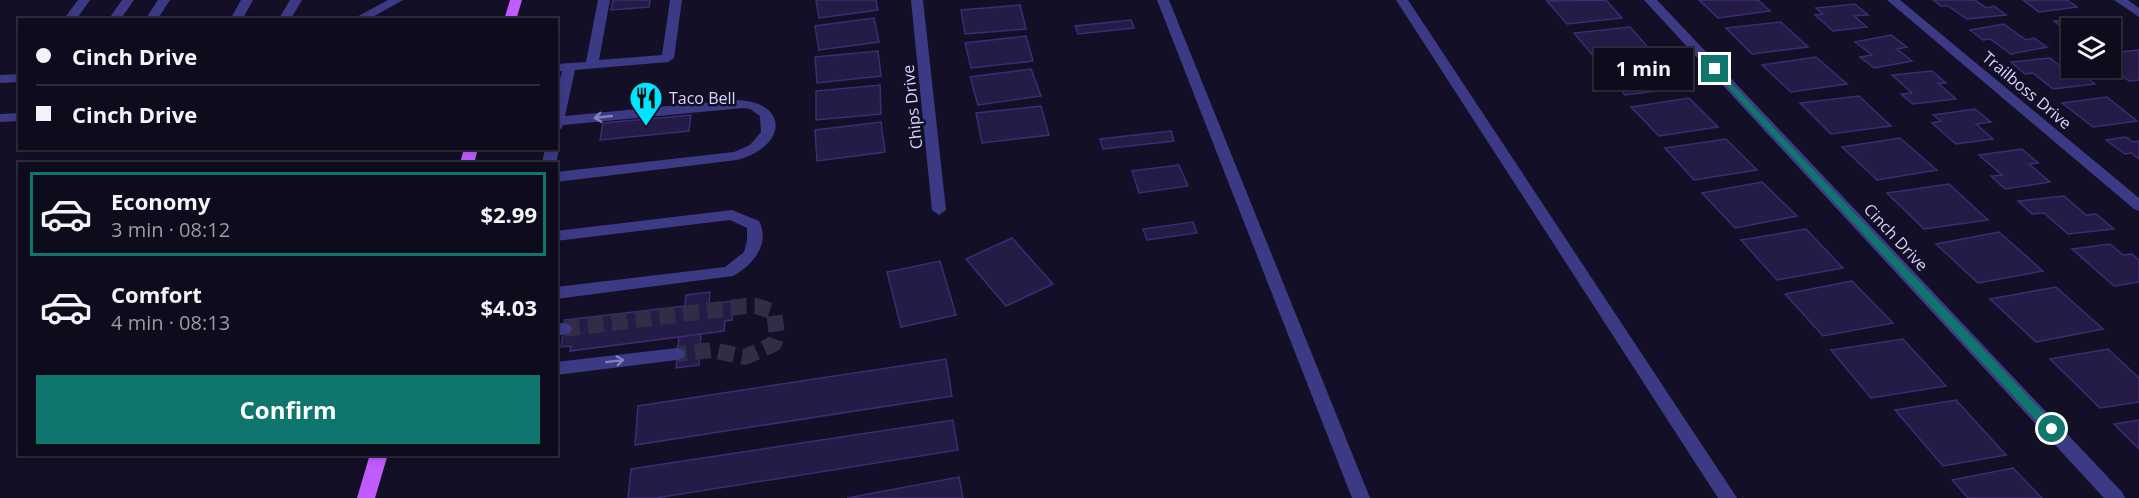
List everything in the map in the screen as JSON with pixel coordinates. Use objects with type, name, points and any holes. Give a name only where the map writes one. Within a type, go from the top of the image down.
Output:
[{"type":"main road","points":[[511,18],[516,0]]},
{"type":"main road","points":[[366,498],[378,456]]},
{"type":"street","points":[[70,18],[84,0]]},
{"type":"street","points":[[115,18],[128,0]]},
{"type":"street","points":[[152,18],[164,0]]},
{"type":"street","points":[[237,18],[247,0]]},
{"type":"street","points":[[285,18],[296,0]]},
{"type":"street","points":[[361,18],[396,0]]},
{"type":"street","points":[[592,65],[604,0]]},
{"type":"street","points":[[558,115],[563,68],[668,58],[676,0]]},
{"type":"street","name":"Chips Drive","points":[[917,0],[939,210]]},
{"type":"street","points":[[1163,0],[1361,498]]},
{"type":"street","points":[[1402,0],[1728,498]]},
{"type":"street","name":"Cinch Drive","points":[[1650,0],[2116,498]]},
{"type":"street","name":"Trailboss Drive","points":[[1893,0],[2139,206]]},
{"type":"street","points":[[2120,0],[2139,13]]},
{"type":"street","points":[[0,79],[18,78]]},
{"type":"street","points":[[558,124],[731,104],[754,105],[766,114],[770,124],[766,136],[755,148],[737,156],[558,177]]},
{"type":"street","points":[[0,118],[18,117]]},
{"type":"street","points":[[558,236],[732,215],[754,225],[756,242],[751,256],[728,272],[558,293]]},
{"type":"street","points":[[558,369],[677,354]]},
{"type":"building","points":[[613,0],[650,0],[649,7],[611,10]]},
{"type":"building","points":[[816,0],[876,0],[878,10],[819,18]]},
{"type":"building","points":[[1606,0],[1622,18],[1567,24],[1547,1]]},
{"type":"building","points":[[1699,0],[1758,0],[1770,11],[1718,18]]},
{"type":"building","points":[[1933,0],[1975,0],[1986,8],[1994,6],[2006,15],[1967,19],[1948,6],[1941,6]]},
{"type":"building","points":[[2023,0],[2067,0],[2077,7],[2039,12]]},
{"type":"building","points":[[1855,4],[1868,15],[1854,16],[1867,27],[1833,31],[1815,15],[1823,14],[1816,8]]},
{"type":"building","points":[[1020,5],[1026,29],[965,34],[961,10]]},
{"type":"building","points":[[874,18],[879,42],[819,50],[815,26]]},
{"type":"building","points":[[1131,20],[1134,28],[1078,34],[1075,26]]},
{"type":"building","points":[[1781,22],[1808,47],[1752,54],[1726,28]]},
{"type":"building","points":[[2004,24],[2026,40],[2034,38],[2047,47],[2011,54],[1990,39],[1983,40],[1970,30]]},
{"type":"building","points":[[1630,27],[1652,52],[1595,58],[1574,33]]},
{"type":"building","points":[[1891,35],[1907,47],[1897,49],[1912,61],[1874,68],[1860,57],[1872,55],[1855,42]]},
{"type":"building","points":[[1026,36],[1033,61],[971,68],[965,43]]},
{"type":"building","points":[[2139,50],[2139,80],[2129,81],[2121,76],[2121,52]]},
{"type":"building","points":[[878,51],[881,76],[817,83],[815,57]]},
{"type":"building","points":[[1816,57],[1847,84],[1791,92],[1762,65]]},
{"type":"building","points":[[2050,58],[2061,66],[2061,78],[2087,78],[2095,84],[2053,89],[2033,73],[2025,74],[2011,62]]},
{"type":"building","points":[[1659,61],[1684,88],[1625,95],[1601,68]]},
{"type":"building","points":[[1031,69],[1041,96],[978,105],[970,77]]},
{"type":"building","points":[[1932,71],[1946,83],[1938,83],[1956,99],[1913,104],[1901,94],[1912,93],[1892,75]]},
{"type":"building","points":[[880,85],[881,114],[816,120],[816,91]]},
{"type":"building","points":[[1859,96],[1891,126],[1831,134],[1800,103]]},
{"type":"building","points":[[2107,97],[2137,121],[2093,127],[2062,103]]},
{"type":"building","points":[[1689,98],[1718,127],[1659,136],[1631,107]]},
{"type":"building","points":[[1041,106],[1049,135],[982,143],[976,113]]},
{"type":"building","points":[[1975,109],[1991,122],[1976,124],[1993,139],[1956,144],[1932,123],[1941,121],[1933,115]]},
{"type":"building","name":"Taco Bell","points":[[691,115],[689,131],[600,140],[603,123]]},
{"type":"building","points":[[881,122],[885,152],[817,161],[815,130]]},
{"type":"building","points":[[1171,131],[1174,141],[1103,149],[1100,139]]},
{"type":"building","points":[[2126,137],[2133,142],[2139,141],[2139,159],[2131,153],[2125,154],[2106,140]]},
{"type":"building","points":[[1900,138],[1937,170],[1877,180],[1842,147]]},
{"type":"building","points":[[1726,139],[1757,170],[1694,180],[1665,148]]},
{"type":"building","points":[[2022,149],[2038,163],[2029,164],[2050,182],[2005,189],[1991,176],[2002,175],[1979,155]]},
{"type":"building","points":[[1179,165],[1188,186],[1139,193],[1132,171]]},
{"type":"building","points":[[1762,182],[1797,216],[1735,228],[1702,193]]},
{"type":"building","points":[[1949,184],[1988,220],[1924,229],[1887,193]]},
{"type":"building","points":[[2064,196],[2086,215],[2096,214],[2114,229],[2068,234],[2044,213],[2032,214],[2018,201]]},
{"type":"building","points":[[1193,222],[1197,233],[1147,240],[1143,229]]},
{"type":"building","points":[[1806,229],[1843,268],[1777,280],[1741,240]]},
{"type":"building","points":[[1999,232],[2043,271],[1978,283],[1936,244]]},
{"type":"building","points":[[1012,238],[1053,284],[1006,306],[966,259]]},
{"type":"building","points":[[2110,244],[2123,255],[2132,254],[2139,260],[2139,282],[2114,286],[2072,249]]},
{"type":"building","points":[[940,261],[956,315],[901,327],[887,272]]},
{"type":"building","points":[[1852,281],[1893,323],[1823,336],[1785,294]]},
{"type":"building","points":[[2056,287],[2103,329],[2036,342],[1990,299]]},
{"type":"building","points":[[710,292],[709,304],[733,301],[732,320],[725,321],[724,331],[570,351],[571,346],[561,347],[565,320],[685,306],[686,295]]},
{"type":"building","points":[[701,334],[699,365],[676,368],[679,337]]},
{"type":"building","points":[[1903,339],[1946,386],[1871,398],[1831,350]]},
{"type":"building","points":[[2108,349],[2139,378],[2139,402],[2100,408],[2050,359]]},
{"type":"building","points":[[946,359],[952,396],[635,445],[638,406]]},
{"type":"building","points":[[1956,400],[2006,455],[1943,466],[1895,410]]},
{"type":"building","points":[[953,420],[958,450],[656,498],[628,498],[631,469]]},
{"type":"building","points":[[2139,420],[2139,449],[2114,424]]},
{"type":"building","points":[[2013,468],[2042,498],[1968,498],[1952,480]]},
{"type":"building","points":[[959,477],[963,498],[847,498]]},
{"type":"tunnel","points":[[564,329],[746,306],[756,306],[774,312],[777,334],[774,344],[745,357],[712,350],[677,354]]},
{"type":"place","name":"Taco Bell","points":[[646,127]]},
{"type":"route","points":[[1715,69],[2052,429]]}]
